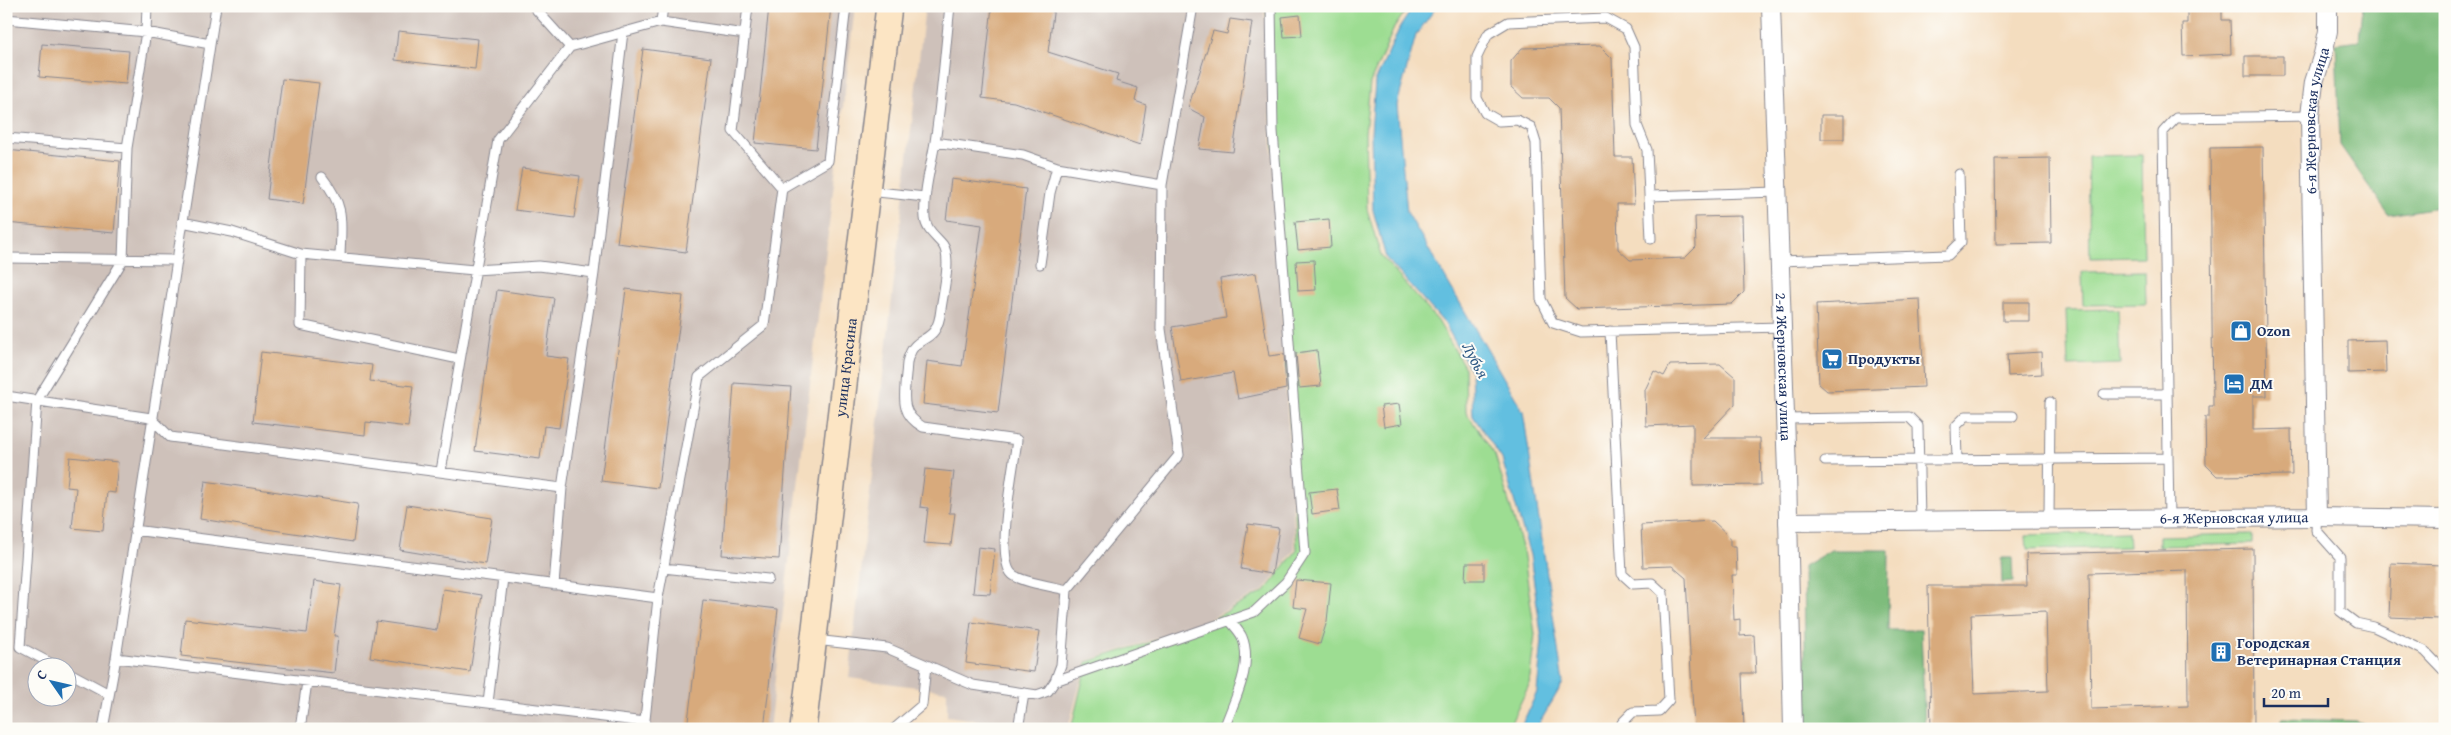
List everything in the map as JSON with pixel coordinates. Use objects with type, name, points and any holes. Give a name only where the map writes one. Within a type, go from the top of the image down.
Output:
[{"type":"main road","name":"улица Красина","points":[[803,729],[889,6]]},
{"type":"street","name":"2-я Жерновская улица","points":[[1771,6],[1786,419],[1793,729]]},
{"type":"street","name":"6-я Жерновская улица","points":[[1788,522],[2317,517],[2310,116],[2314,82],[2328,31],[2328,6]]},
{"type":"street","points":[[2317,517],[2445,519]]},
{"type":"lane","points":[[41,658],[20,647],[37,400],[124,260],[126,148],[146,32],[147,6]]},
{"type":"lane","points":[[103,729],[116,658],[151,418],[216,6]]},
{"type":"lane","points":[[532,6],[570,46]]},
{"type":"lane","points":[[661,22],[663,6]]},
{"type":"lane","points":[[116,658],[488,703],[644,725],[658,598],[699,377],[764,325],[782,188],[733,131],[748,6]]},
{"type":"lane","points":[[782,188],[828,162],[846,6]]},
{"type":"lane","points":[[950,6],[935,142],[925,197],[925,220],[932,234],[944,246],[948,257],[939,325],[931,336],[915,345],[908,356],[904,396],[906,410],[912,421],[923,427],[1017,440],[1003,545],[1006,568],[1013,576],[1067,590]]},
{"type":"lane","points":[[814,640],[887,648],[973,685],[1024,694],[1037,696],[1048,691],[1055,681],[1061,665],[1067,590],[1179,455],[1161,329],[1162,185],[1193,6]]},
{"type":"lane","points":[[1055,681],[1254,612],[1286,582],[1305,553],[1273,131],[1271,6]]},
{"type":"lane","points":[[1651,239],[1647,150],[1637,125],[1634,47],[1626,29],[1606,18],[1508,22],[1488,34],[1477,57],[1477,98],[1485,113],[1499,121],[1517,120],[1531,127],[1536,143],[1541,300],[1553,323],[1581,332],[1782,327]]},
{"type":"lane","points":[[6,19],[146,32],[210,44]]},
{"type":"lane","points":[[441,471],[474,270],[498,140],[570,46],[661,22],[745,34]]},
{"type":"lane","points":[[554,584],[562,488],[594,273],[624,32]]},
{"type":"lane","points":[[2168,518],[2163,132],[2176,118],[2310,116]]},
{"type":"lane","points":[[6,138],[126,148]]},
{"type":"lane","points":[[935,142],[1023,155],[1057,167],[1162,185]]},
{"type":"lane","points":[[1040,264],[1050,193],[1057,167]]},
{"type":"lane","points":[[1780,262],[1948,255],[1961,242],[1959,174]]},
{"type":"lane","points":[[322,177],[336,195],[341,214],[340,257]]},
{"type":"lane","points":[[867,191],[925,197]]},
{"type":"lane","points":[[1649,196],[1778,192]]},
{"type":"lane","points":[[182,222],[232,232],[302,254],[474,270],[539,266],[594,273]]},
{"type":"lane","points":[[302,254],[300,325],[459,359]]},
{"type":"lane","points":[[6,258],[176,260]]},
{"type":"lane","points":[[1610,331],[1622,574],[1633,584],[1652,583],[1663,593],[1668,700],[1659,711],[1633,712],[1622,723],[1623,729]]},
{"type":"lane","points":[[2104,394],[2166,394]]},
{"type":"lane","points":[[6,396],[151,418],[170,437],[562,488]]},
{"type":"lane","points":[[2049,519],[2050,402]]},
{"type":"lane","points":[[1957,460],[1956,426],[1966,416],[2013,416]]},
{"type":"lane","points":[[1786,419],[1909,417],[1918,426],[1920,520]]},
{"type":"lane","points":[[1826,461],[2167,458]]},
{"type":"lane","points":[[2317,517],[2316,530],[2340,557],[2340,612],[2356,622],[2374,627],[2425,652],[2445,672]]},
{"type":"lane","points":[[134,530],[658,598]]},
{"type":"lane","points":[[663,568],[768,579]]},
{"type":"lane","points":[[488,703],[503,578]]},
{"type":"lane","points":[[1224,729],[1241,681],[1246,657],[1242,637],[1230,621]]},
{"type":"lane","points":[[894,729],[922,705],[926,665]]},
{"type":"lane","points":[[78,677],[109,694]]},
{"type":"lane","points":[[300,729],[307,682]]},
{"type":"lane","points":[[1018,729],[1024,694]]},
{"type":"shaded area","points":[[6,6],[855,6],[769,729],[6,729]]},
{"type":"shaded area","points":[[925,6],[1264,6],[1295,549],[1264,590],[1198,625],[1086,661],[1068,729],[1037,729],[947,716],[947,691],[849,678]]},
{"type":"green space","points":[[1266,6],[1409,6],[1394,28],[1370,83],[1365,133],[1367,209],[1381,256],[1438,321],[1465,368],[1466,412],[1495,455],[1523,550],[1535,634],[1529,685],[1508,729],[1071,729],[1087,662],[1198,627],[1265,591],[1297,550]]},
{"type":"green space","points":[[2362,6],[2445,6],[2445,206],[2389,215],[2340,145],[2336,44],[2359,41]]},
{"type":"green space","points":[[2142,155],[2144,257],[2090,258],[2088,156]]},
{"type":"green space","points":[[2145,271],[2146,304],[2083,305],[2082,272]]},
{"type":"green space","points":[[2118,309],[2120,364],[2068,366],[2066,310]]},
{"type":"green space","points":[[2128,532],[2129,547],[2027,550],[2026,535]]},
{"type":"green space","points":[[2252,534],[2252,544],[2159,546],[2159,536]]},
{"type":"green space","points":[[1831,550],[1889,550],[1888,630],[1921,630],[1925,729],[1801,729],[1806,723],[1804,566]]},
{"type":"green space","points":[[2001,558],[2012,558],[2013,582],[2002,583]]},
{"type":"green space","points":[[2281,719],[2357,721],[2378,729],[2281,729]]},
{"type":"water","name":"Лубья","points":[[1414,6],[1437,6],[1416,35],[1397,105],[1407,212],[1523,411],[1563,683],[1536,729],[1520,729],[1537,692],[1542,640],[1530,555],[1502,459],[1473,416],[1471,371],[1445,324],[1386,258],[1373,210],[1371,133],[1375,82],[1400,27]]},
{"type":"building","points":[[769,6],[831,6],[816,149],[755,143]]},
{"type":"building","points":[[992,6],[1054,6],[1048,52],[1118,74],[1116,81],[1138,88],[1135,101],[1146,105],[1140,145],[1014,102],[982,98]]},
{"type":"building","points":[[2222,7],[2222,20],[2230,20],[2231,54],[2183,56],[2182,23],[2187,23],[2187,8]]},
{"type":"building","points":[[1300,15],[1302,36],[1284,37],[1282,17]]},
{"type":"building","points":[[1230,19],[1252,22],[1233,152],[1199,149],[1205,117],[1188,108],[1213,31],[1227,34]]},
{"type":"building","points":[[398,31],[478,39],[475,69],[395,60]]},
{"type":"building","points":[[42,44],[129,51],[126,84],[39,77]]},
{"type":"building","points":[[1600,46],[1612,58],[1615,157],[1632,157],[1634,204],[1617,204],[1618,249],[1630,260],[1685,258],[1696,247],[1695,217],[1742,216],[1744,292],[1732,304],[1577,309],[1565,298],[1559,108],[1549,98],[1523,98],[1511,87],[1511,61],[1522,48]]},
{"type":"building","points":[[643,49],[711,58],[686,252],[617,243]]},
{"type":"building","points":[[2245,56],[2283,56],[2283,76],[2245,76]]},
{"type":"building","points":[[282,79],[319,83],[303,204],[267,199]]},
{"type":"building","points":[[1821,115],[1844,115],[1844,139],[1821,139]]},
{"type":"building","points":[[2263,147],[2267,396],[2253,396],[2253,430],[2291,429],[2292,475],[2217,476],[2206,465],[2205,417],[2209,417],[2209,406],[2213,406],[2210,148]]},
{"type":"building","points":[[6,150],[120,161],[114,233],[6,223]]},
{"type":"building","points":[[2050,158],[2051,243],[1996,244],[1995,159]]},
{"type":"building","points":[[522,168],[580,176],[574,218],[515,210]]},
{"type":"building","points":[[951,179],[1026,189],[998,413],[923,404],[927,361],[962,366],[982,225],[946,220]]},
{"type":"building","points":[[1329,219],[1331,247],[1298,250],[1295,222]]},
{"type":"building","points":[[1314,260],[1316,290],[1298,291],[1296,261]]},
{"type":"building","points":[[1256,273],[1269,356],[1284,354],[1286,389],[1238,399],[1233,373],[1181,382],[1172,327],[1226,318],[1220,279]]},
{"type":"building","points":[[626,289],[683,296],[658,488],[601,481]]},
{"type":"building","points":[[497,290],[554,298],[546,356],[569,359],[559,428],[544,426],[540,459],[475,451]]},
{"type":"building","points":[[1920,299],[1924,387],[1827,391],[1819,384],[1816,304]]},
{"type":"building","points":[[2003,302],[2029,302],[2029,321],[2003,321]]},
{"type":"building","points":[[2385,340],[2386,372],[2348,373],[2348,341]]},
{"type":"building","points":[[1317,350],[1321,386],[1299,388],[1296,353]]},
{"type":"building","points":[[261,352],[372,365],[370,381],[413,386],[408,427],[366,422],[365,435],[253,422]]},
{"type":"building","points":[[2041,352],[2042,374],[2008,376],[2007,354]]},
{"type":"building","points":[[1720,364],[1735,377],[1735,404],[1703,438],[1760,438],[1761,485],[1693,486],[1693,424],[1646,426],[1645,390],[1654,371],[1664,376],[1670,365]]},
{"type":"building","points":[[734,383],[791,387],[779,559],[722,555]]},
{"type":"building","points":[[1399,404],[1402,424],[1384,427],[1381,406]]},
{"type":"building","points":[[70,457],[118,462],[115,493],[107,492],[103,531],[72,528],[76,488],[67,487]]},
{"type":"building","points":[[925,469],[954,472],[949,513],[955,513],[951,545],[924,543],[928,508],[920,507]]},
{"type":"building","points":[[205,481],[358,504],[353,542],[200,519]]},
{"type":"building","points":[[1337,489],[1340,510],[1312,514],[1309,492]]},
{"type":"building","points":[[407,505],[492,518],[485,564],[400,550]]},
{"type":"building","points":[[1713,521],[1730,537],[1730,546],[1736,546],[1737,575],[1732,575],[1734,620],[1740,619],[1740,636],[1754,635],[1756,673],[1742,673],[1744,729],[1694,729],[1686,578],[1672,566],[1643,567],[1641,525]]},
{"type":"building","points":[[1248,524],[1279,528],[1272,574],[1241,569]]},
{"type":"building","points":[[978,547],[995,549],[990,594],[973,593]]},
{"type":"building","name":"Городская Ветеринарная Станция","points":[[2253,549],[2254,729],[1931,729],[1928,586],[2027,586],[2026,554]],"holes":[[[2187,570],[2188,706],[2091,709],[2089,573]],[[2046,611],[2048,691],[1974,694],[1971,614]]]},
{"type":"building","points":[[1466,563],[1484,563],[1484,580],[1465,580]]},
{"type":"building","points":[[2391,563],[2441,565],[2439,619],[2389,617]]},
{"type":"building","points":[[1296,580],[1331,583],[1327,621],[1320,644],[1299,638],[1307,609],[1293,607]]},
{"type":"building","points":[[314,581],[341,585],[334,636],[338,636],[334,673],[181,656],[185,619],[307,633]]},
{"type":"building","points":[[443,589],[482,595],[470,672],[370,657],[376,621],[437,630]]},
{"type":"building","points":[[703,600],[778,609],[764,729],[687,729]]},
{"type":"building","points":[[971,622],[1040,631],[1034,672],[966,663]]},
{"type":"place","name":"Ozon","points":[[2241,331]]},
{"type":"place","name":"Продукты","points":[[1832,359]]},
{"type":"place","name":"ДМ","points":[[2234,384]]},
{"type":"place","name":"Городская Ветеринарная Станция","points":[[2221,652]]}]
